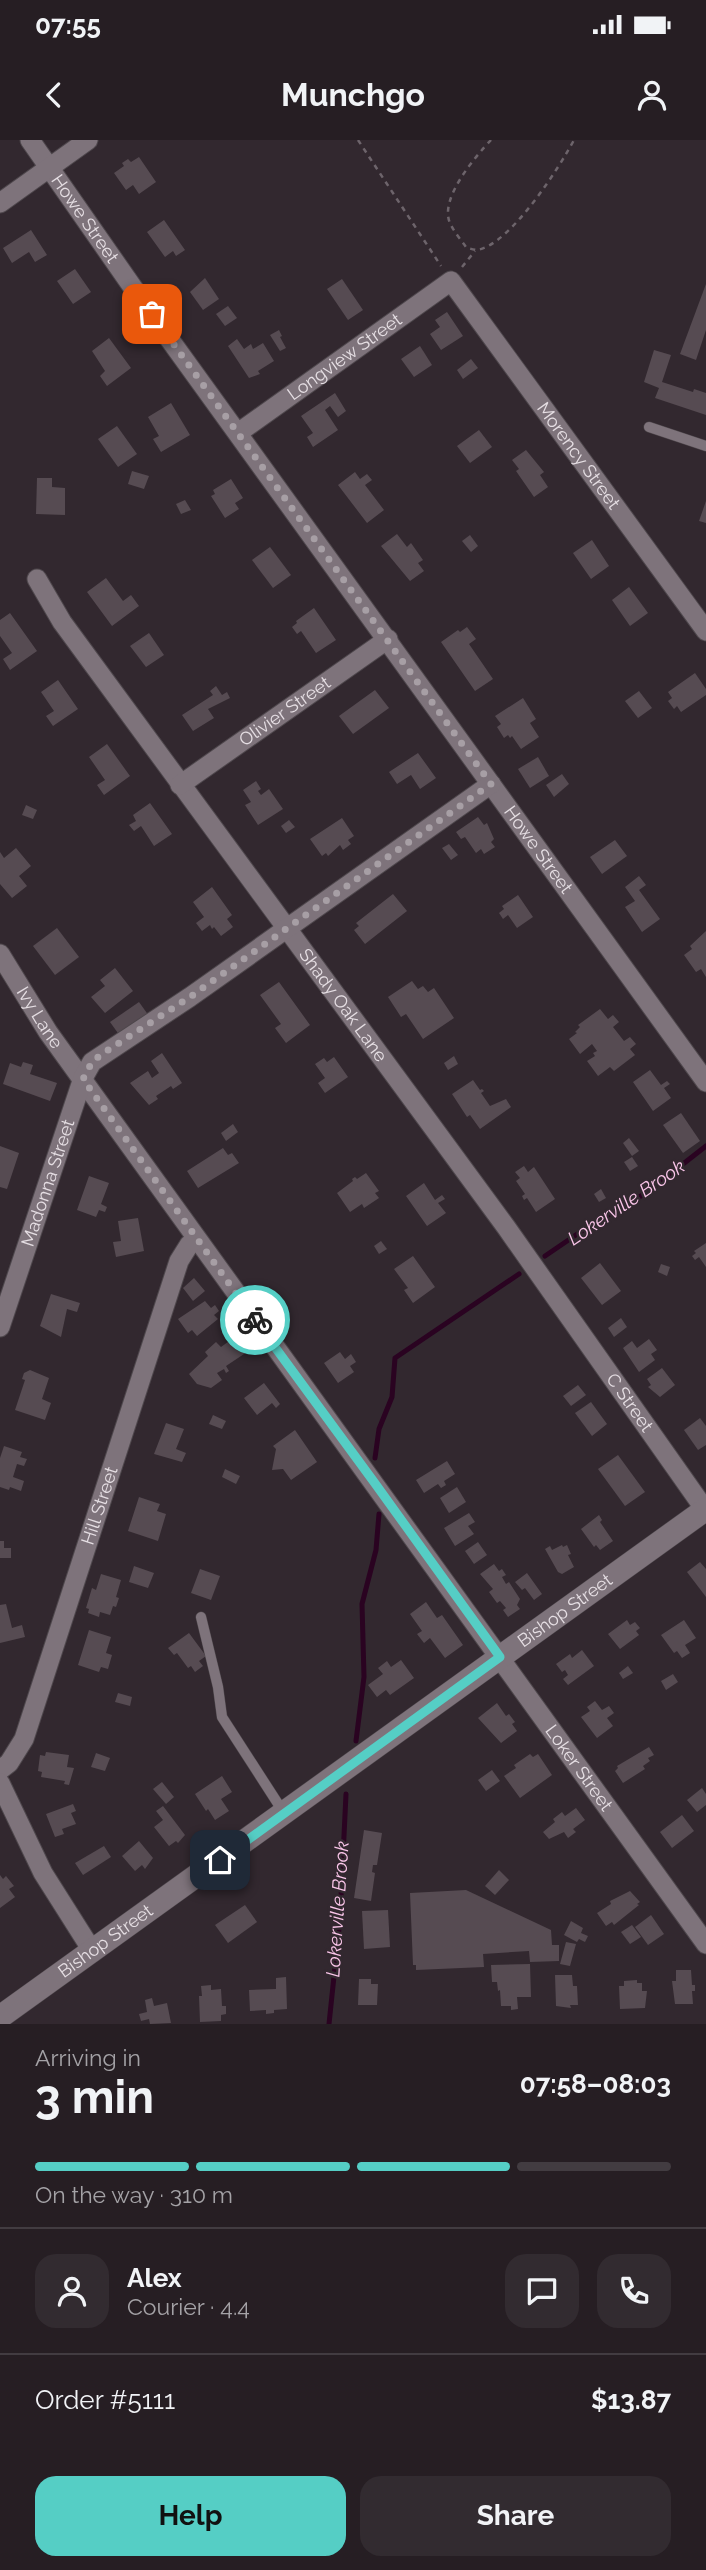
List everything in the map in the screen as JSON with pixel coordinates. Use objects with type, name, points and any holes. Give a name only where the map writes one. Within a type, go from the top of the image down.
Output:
[{"type":"street","name":"Howe Street","points":[[30,140],[706,1082]]},
{"type":"street","points":[[0,203],[88,140]]},
{"type":"street","name":"Longview Street","points":[[238,433],[451,281]]},
{"type":"street","name":"Morency Street","points":[[451,281],[706,631]]},
{"type":"street","name":"Shady Oak Lane","points":[[37,579],[62,622],[490,1205],[552,1295]]},
{"type":"street","name":"Olivier Street","points":[[180,785],[388,639]]},
{"type":"street","name":"Madonna Street","points":[[0,1327],[83,1079],[92,1062],[190,997],[491,784]]},
{"type":"street","name":"Ivy Lane","points":[[0,954],[37,1015],[196,1239]]},
{"type":"street","name":"Loker Street","points":[[196,1239],[706,1944]]},
{"type":"street","name":"Hill Street","points":[[0,1770],[9,1763],[24,1739],[179,1261],[196,1239]]},
{"type":"street","name":"C Street","points":[[552,1295],[706,1510]]},
{"type":"street","name":"Bishop Street","points":[[8,2016],[706,1510]]},
{"type":"street","points":[[0,1783],[39,1865],[93,1952]]},
{"type":"lane","points":[[649,427],[706,446]]},
{"type":"lane","points":[[201,1617],[218,1687],[222,1717],[285,1813]]},
{"type":"path","points":[[358,140],[451,281],[476,250],[495,241],[515,225],[560,164],[574,140]]},
{"type":"path","points":[[476,250],[466,247],[449,221],[450,199],[470,162],[491,140]]},
{"type":"building","points":[[139,157],[156,182],[139,194],[133,185],[126,190],[114,173],[124,166],[122,163],[128,159],[131,162]]},
{"type":"building","points":[[164,220],[185,250],[176,256],[173,251],[165,257],[147,232]]},
{"type":"building","points":[[31,230],[47,255],[35,262],[29,252],[12,263],[3,248]]},
{"type":"building","points":[[75,269],[91,292],[73,304],[57,281]]},
{"type":"building","points":[[205,278],[219,299],[203,310],[190,292]]},
{"type":"building","points":[[342,279],[363,310],[348,320],[327,289]]},
{"type":"building","points":[[706,284],[706,330],[696,360],[680,354]]},
{"type":"building","points":[[228,306],[237,318],[225,326],[216,314]]},
{"type":"building","points":[[447,312],[463,336],[441,350],[430,334],[440,327],[435,320]]},
{"type":"building","points":[[279,330],[286,348],[280,351],[270,335]]},
{"type":"building","points":[[109,338],[131,368],[107,386],[100,376],[105,371],[92,351]]},
{"type":"building","points":[[237,339],[244,349],[251,344],[253,349],[263,343],[274,361],[258,371],[260,374],[249,378],[228,346]]},
{"type":"building","points":[[420,346],[432,365],[414,377],[401,359]]},
{"type":"building","points":[[654,350],[671,355],[662,382],[693,392],[694,389],[706,393],[706,415],[655,398],[659,388],[644,382]]},
{"type":"building","points":[[471,359],[478,368],[463,379],[457,370]]},
{"type":"building","points":[[335,393],[346,411],[338,417],[330,406],[325,410],[338,430],[313,447],[307,437],[313,433],[301,416]]},
{"type":"building","points":[[171,403],[190,435],[161,452],[153,439],[159,436],[148,417]]},
{"type":"building","points":[[117,426],[137,454],[118,467],[98,439]]},
{"type":"building","points":[[479,430],[492,447],[470,463],[457,446]]},
{"type":"building","points":[[526,450],[544,472],[540,475],[548,487],[534,497],[516,471],[519,469],[512,460]]},
{"type":"building","points":[[132,471],[149,476],[144,489],[128,484]]},
{"type":"building","points":[[355,472],[360,479],[367,474],[372,480],[365,485],[384,510],[367,523],[338,485]]},
{"type":"building","points":[[37,478],[52,478],[52,487],[65,488],[65,515],[36,514]]},
{"type":"building","points":[[231,479],[243,498],[235,503],[239,509],[225,518],[211,496],[215,494],[213,490]]},
{"type":"building","points":[[185,500],[191,510],[181,514],[176,504]]},
{"type":"building","points":[[706,501],[706,523],[699,521]]},
{"type":"building","points":[[397,534],[407,547],[411,543],[423,560],[418,563],[424,571],[410,581],[381,546]]},
{"type":"building","points":[[470,535],[478,546],[471,552],[462,541]]},
{"type":"building","points":[[592,540],[609,566],[591,579],[573,553]]},
{"type":"building","points":[[270,547],[291,575],[273,588],[252,560]]},
{"type":"building","points":[[106,578],[123,601],[131,595],[139,606],[112,626],[87,592]]},
{"type":"building","points":[[629,587],[648,613],[630,626],[612,600]]},
{"type":"building","points":[[314,608],[336,640],[316,653],[301,631],[297,634],[292,627]]},
{"type":"building","points":[[10,613],[37,651],[10,670],[3,659],[12,653],[0,636],[0,620]]},
{"type":"building","points":[[467,627],[476,639],[469,644],[493,679],[475,691],[441,642]]},
{"type":"building","points":[[149,633],[164,655],[146,667],[130,646]]},
{"type":"building","points":[[695,673],[706,689],[706,695],[681,712],[677,706],[674,709],[668,701],[672,698],[668,692]]},
{"type":"building","points":[[58,680],[78,709],[53,726],[46,716],[54,711],[41,692]]},
{"type":"building","points":[[216,686],[222,695],[227,692],[230,698],[208,709],[214,718],[193,731],[182,715],[213,695],[210,691]]},
{"type":"building","points":[[375,690],[389,708],[353,734],[339,716]]},
{"type":"building","points":[[639,691],[652,708],[638,718],[625,701]]},
{"type":"building","points":[[523,698],[536,719],[530,723],[539,737],[521,749],[512,736],[504,738],[497,727],[501,724],[495,716]]},
{"type":"building","points":[[107,744],[130,776],[104,795],[97,785],[105,780],[89,757]]},
{"type":"building","points":[[418,753],[436,778],[420,789],[411,775],[397,784],[389,772]]},
{"type":"building","points":[[538,757],[549,776],[530,788],[518,769]]},
{"type":"building","points":[[562,774],[569,784],[554,797],[546,785]]},
{"type":"building","points":[[256,781],[261,795],[269,789],[283,809],[258,825],[245,805],[251,802],[243,790]]},
{"type":"building","points":[[150,803],[172,834],[154,846],[141,826],[134,831],[129,825],[136,821],[133,815]]},
{"type":"building","points":[[26,805],[37,810],[33,819],[22,815]]},
{"type":"building","points":[[478,817],[484,825],[487,823],[494,839],[491,842],[495,847],[484,854],[481,849],[476,853],[465,837],[461,839],[456,832]]},
{"type":"building","points":[[342,818],[354,836],[348,840],[351,844],[343,850],[340,845],[328,856],[326,853],[322,856],[310,839]]},
{"type":"building","points":[[289,820],[295,827],[286,833],[281,826]]},
{"type":"building","points":[[615,840],[627,856],[602,874],[590,857]]},
{"type":"building","points":[[449,844],[458,855],[451,860],[442,848]]},
{"type":"building","points":[[16,848],[31,866],[19,876],[27,886],[12,898],[0,884],[0,852],[4,858]]},
{"type":"building","points":[[639,876],[646,885],[639,890],[660,919],[642,932],[625,907],[635,901],[625,887]]},
{"type":"building","points":[[212,887],[232,915],[227,919],[233,927],[221,936],[214,927],[212,929],[210,925],[202,931],[196,923],[204,917],[193,902]]},
{"type":"building","points":[[393,894],[407,911],[365,944],[354,930],[359,926],[356,923]]},
{"type":"building","points":[[518,895],[533,917],[517,928],[508,915],[503,919],[499,913],[504,909],[502,906]]},
{"type":"building","points":[[57,928],[79,957],[55,975],[33,946]]},
{"type":"building","points":[[706,931],[706,977],[701,969],[696,972],[684,955]]},
{"type":"building","points":[[115,968],[133,991],[105,1013],[91,997],[105,986],[100,980]]},
{"type":"building","points":[[412,981],[418,989],[423,986],[428,992],[434,988],[454,1018],[423,1039],[406,1014],[401,1017],[388,997]]},
{"type":"building","points":[[279,982],[310,1025],[286,1043],[275,1028],[281,1024],[260,995]]},
{"type":"building","points":[[139,1002],[149,1016],[120,1036],[110,1022]]},
{"type":"building","points":[[600,1009],[608,1019],[613,1015],[619,1022],[613,1027],[624,1041],[630,1037],[636,1044],[630,1049],[635,1055],[614,1071],[610,1067],[598,1076],[587,1061],[595,1056],[593,1053],[597,1051],[592,1044],[580,1054],[569,1039],[577,1033],[575,1032],[580,1027],[578,1025]]},
{"type":"building","points":[[162,1053],[182,1083],[173,1089],[171,1086],[156,1096],[158,1099],[149,1105],[130,1083],[148,1071],[152,1078],[159,1073],[151,1061]]},
{"type":"building","points":[[454,1056],[458,1064],[448,1070],[444,1063]]},
{"type":"building","points":[[334,1057],[348,1077],[325,1093],[318,1083],[325,1078],[315,1064],[324,1058],[327,1062]]},
{"type":"building","points":[[23,1062],[33,1065],[30,1074],[57,1083],[50,1101],[3,1084],[10,1063],[21,1067]]},
{"type":"building","points":[[650,1070],[661,1085],[667,1081],[670,1084],[664,1088],[671,1098],[653,1111],[633,1082]]},
{"type":"building","points":[[473,1080],[480,1090],[484,1091],[481,1093],[490,1106],[506,1099],[511,1107],[480,1129],[470,1115],[467,1117],[452,1094]]},
{"type":"building","points":[[681,1113],[700,1141],[683,1153],[663,1125]]},
{"type":"building","points":[[233,1124],[238,1132],[226,1141],[221,1133]]},
{"type":"building","points":[[629,1138],[639,1151],[632,1156],[623,1143]]},
{"type":"building","points":[[0,1146],[19,1153],[7,1189],[0,1187]]},
{"type":"building","points":[[223,1148],[228,1155],[232,1153],[239,1163],[198,1188],[187,1171]]},
{"type":"building","points":[[632,1157],[638,1166],[630,1171],[624,1162]]},
{"type":"building","points":[[524,1166],[528,1172],[534,1167],[555,1199],[536,1212],[527,1198],[524,1200],[522,1196],[525,1194],[516,1181],[520,1178],[515,1172]]},
{"type":"building","points":[[366,1173],[379,1191],[375,1193],[379,1198],[364,1208],[362,1204],[350,1212],[337,1193],[353,1181],[352,1179]]},
{"type":"building","points":[[89,1176],[109,1183],[101,1204],[107,1207],[105,1212],[99,1210],[96,1217],[77,1210]]},
{"type":"building","points":[[424,1183],[435,1200],[442,1195],[445,1199],[438,1203],[446,1213],[427,1226],[406,1196]]},
{"type":"building","points":[[601,1189],[606,1198],[599,1202],[594,1194]]},
{"type":"building","points":[[138,1218],[144,1251],[116,1257],[113,1242],[121,1241],[118,1221]]},
{"type":"building","points":[[381,1241],[387,1249],[379,1254],[374,1246]]},
{"type":"building","points":[[706,1243],[706,1267],[699,1257],[695,1260],[692,1256],[696,1253],[694,1251]]},
{"type":"building","points":[[413,1256],[435,1287],[413,1303],[404,1290],[408,1288],[394,1269]]},
{"type":"building","points":[[600,1263],[621,1291],[602,1305],[581,1278]]},
{"type":"building","points":[[661,1264],[670,1267],[667,1276],[658,1272]]},
{"type":"building","points":[[194,1278],[205,1291],[193,1301],[183,1288]]},
{"type":"building","points":[[51,1294],[80,1303],[77,1312],[67,1309],[61,1337],[40,1326]]},
{"type":"building","points":[[205,1301],[211,1308],[215,1305],[219,1311],[214,1315],[218,1319],[197,1336],[192,1330],[188,1333],[178,1319]]},
{"type":"building","points":[[621,1318],[627,1327],[614,1337],[608,1328]]},
{"type":"building","points":[[236,1336],[247,1352],[226,1366],[229,1371],[226,1373],[224,1369],[217,1373],[222,1380],[211,1388],[197,1384],[189,1374],[208,1356],[205,1352],[216,1342],[221,1347]]},
{"type":"building","points":[[649,1339],[657,1350],[651,1354],[655,1360],[639,1372],[623,1348],[632,1341],[637,1348]]},
{"type":"building","points":[[340,1352],[345,1359],[351,1354],[356,1362],[350,1366],[354,1372],[338,1383],[324,1363]]},
{"type":"building","points":[[662,1368],[675,1385],[660,1397],[648,1387],[651,1385],[647,1379]]},
{"type":"building","points":[[30,1370],[49,1378],[42,1399],[51,1403],[45,1420],[15,1410],[25,1380],[22,1379],[24,1373]]},
{"type":"building","points":[[264,1383],[280,1404],[276,1408],[272,1403],[257,1415],[244,1398]]},
{"type":"building","points":[[578,1385],[586,1395],[571,1406],[563,1396]]},
{"type":"building","points":[[591,1402],[607,1424],[592,1436],[575,1413]]},
{"type":"building","points":[[213,1415],[226,1421],[222,1429],[209,1424]]},
{"type":"building","points":[[700,1418],[706,1426],[706,1445],[698,1450],[684,1430]]},
{"type":"building","points":[[166,1423],[184,1429],[176,1449],[186,1453],[182,1462],[154,1454]]},
{"type":"building","points":[[295,1430],[317,1462],[291,1480],[283,1469],[272,1470],[276,1449],[273,1446]]},
{"type":"building","points":[[4,1446],[22,1452],[20,1457],[27,1459],[24,1466],[17,1464],[13,1477],[24,1481],[21,1491],[0,1487],[0,1458]]},
{"type":"building","points":[[618,1455],[645,1492],[625,1506],[598,1469]]},
{"type":"building","points":[[447,1461],[455,1474],[444,1481],[446,1485],[441,1488],[438,1484],[424,1493],[416,1480]]},
{"type":"building","points":[[225,1469],[240,1476],[236,1484],[222,1477]]},
{"type":"building","points":[[457,1487],[466,1502],[449,1513],[440,1498]]},
{"type":"building","points":[[139,1497],[160,1504],[157,1511],[166,1514],[158,1541],[128,1531]]},
{"type":"building","points":[[469,1513],[475,1522],[468,1526],[474,1534],[455,1546],[444,1528]]},
{"type":"building","points":[[599,1515],[602,1520],[600,1522],[613,1541],[600,1550],[596,1545],[594,1547],[581,1529]]},
{"type":"building","points":[[0,1541],[4,1541],[4,1548],[11,1548],[11,1558],[0,1558]]},
{"type":"building","points":[[478,1542],[487,1555],[474,1564],[465,1551]]},
{"type":"building","points":[[567,1545],[574,1567],[562,1574],[558,1572],[545,1549],[550,1546],[552,1550]]},
{"type":"building","points":[[700,1562],[706,1569],[706,1597],[687,1572]]},
{"type":"building","points":[[494,1564],[499,1571],[502,1569],[506,1575],[502,1577],[506,1584],[509,1582],[520,1599],[517,1605],[520,1609],[508,1617],[503,1610],[506,1608],[500,1601],[497,1603],[489,1592],[493,1589],[480,1574]]},
{"type":"building","points":[[134,1566],[154,1573],[148,1588],[129,1582]]},
{"type":"building","points":[[200,1569],[220,1576],[211,1600],[191,1593]]},
{"type":"building","points":[[527,1573],[542,1594],[534,1600],[525,1588],[522,1590],[515,1582]]},
{"type":"building","points":[[101,1574],[121,1580],[116,1607],[113,1606],[110,1615],[100,1612],[99,1617],[88,1613],[89,1609],[86,1608],[92,1588],[96,1590]]},
{"type":"building","points":[[426,1602],[437,1618],[442,1615],[463,1645],[445,1658],[430,1638],[424,1643],[417,1634],[422,1631],[410,1614]]},
{"type":"building","points":[[6,1604],[12,1628],[22,1625],[25,1637],[0,1643],[0,1605]]},
{"type":"building","points":[[627,1620],[630,1625],[635,1622],[640,1628],[636,1631],[639,1635],[620,1649],[608,1634]]},
{"type":"building","points":[[684,1620],[696,1638],[685,1645],[690,1653],[682,1658],[677,1651],[674,1653],[661,1635]]},
{"type":"building","points":[[89,1630],[111,1637],[106,1653],[112,1655],[108,1669],[101,1667],[99,1672],[78,1665]]},
{"type":"building","points":[[189,1633],[206,1656],[199,1661],[203,1666],[195,1672],[191,1666],[188,1668],[177,1653],[174,1655],[168,1648]]},
{"type":"building","points":[[582,1650],[594,1666],[568,1685],[563,1679],[568,1675],[556,1664],[570,1654],[572,1658]]},
{"type":"building","points":[[401,1660],[414,1678],[390,1695],[386,1690],[377,1697],[368,1685],[383,1674],[378,1668],[387,1661],[391,1667]]},
{"type":"building","points":[[628,1666],[633,1673],[623,1679],[619,1673]]},
{"type":"building","points":[[673,1674],[678,1682],[666,1690],[661,1681]]},
{"type":"building","points":[[118,1693],[132,1697],[130,1706],[115,1702]]},
{"type":"building","points":[[595,1701],[602,1710],[609,1706],[614,1713],[607,1718],[613,1726],[597,1738],[581,1717],[590,1711],[587,1707]]},
{"type":"building","points":[[497,1703],[506,1716],[509,1714],[515,1722],[512,1724],[517,1731],[501,1743],[478,1718]]},
{"type":"building","points":[[649,1747],[654,1755],[648,1758],[650,1761],[643,1766],[645,1769],[623,1783],[615,1771],[617,1766]]},
{"type":"building","points":[[46,1752],[69,1755],[67,1767],[74,1768],[69,1785],[64,1784],[65,1781],[41,1777],[42,1772],[38,1771],[40,1755],[45,1756]]},
{"type":"building","points":[[96,1753],[110,1758],[105,1771],[91,1767]]},
{"type":"building","points":[[530,1754],[533,1757],[538,1754],[552,1775],[520,1798],[504,1776]]},
{"type":"building","points":[[492,1770],[500,1781],[486,1791],[478,1780]]},
{"type":"building","points":[[222,1776],[232,1792],[221,1799],[229,1811],[215,1820],[195,1794]]},
{"type":"building","points":[[162,1782],[174,1797],[166,1804],[153,1789]]},
{"type":"building","points":[[702,1788],[706,1794],[706,1805],[697,1812],[687,1800]]},
{"type":"building","points":[[73,1804],[76,1811],[71,1813],[76,1824],[62,1829],[64,1834],[55,1837],[46,1814]]},
{"type":"building","points":[[163,1806],[185,1835],[178,1843],[176,1841],[169,1846],[154,1827],[163,1820],[156,1811]]},
{"type":"building","points":[[576,1808],[585,1820],[573,1829],[576,1832],[568,1838],[564,1832],[549,1839],[543,1832],[555,1822],[553,1819],[562,1812],[565,1816]]},
{"type":"building","points":[[682,1815],[694,1831],[672,1848],[660,1832]]},
{"type":"building","points":[[364,1830],[382,1833],[377,1865],[373,1865],[372,1872],[375,1873],[371,1901],[354,1898]]},
{"type":"building","points":[[139,1841],[153,1858],[145,1869],[142,1865],[135,1871],[122,1856]]},
{"type":"building","points":[[104,1846],[111,1857],[83,1875],[75,1863]]},
{"type":"building","points":[[499,1870],[509,1880],[495,1895],[485,1886]]},
{"type":"building","points":[[0,1875],[3,1879],[6,1876],[14,1886],[9,1889],[15,1897],[0,1908]]},
{"type":"building","points":[[466,1890],[551,1930],[552,1945],[559,1945],[559,1961],[530,1962],[529,1951],[483,1954],[484,1967],[416,1970],[416,1965],[413,1965],[410,1893]]},
{"type":"building","points":[[630,1891],[640,1902],[637,1904],[639,1905],[614,1925],[612,1922],[606,1926],[597,1913],[611,1904],[610,1901]]},
{"type":"building","points":[[245,1905],[257,1922],[228,1943],[215,1925]]},
{"type":"building","points":[[388,1910],[390,1947],[364,1949],[362,1911]]},
{"type":"building","points":[[651,1915],[664,1934],[648,1945],[635,1927]]},
{"type":"building","points":[[571,1921],[583,1928],[581,1933],[588,1936],[585,1942],[579,1939],[577,1942],[564,1935]]},
{"type":"building","points":[[632,1925],[641,1937],[630,1944],[621,1932]]},
{"type":"building","points":[[566,1942],[576,1944],[570,1966],[560,1964]]},
{"type":"building","points":[[530,1964],[531,1997],[517,1997],[518,2009],[511,2010],[511,2006],[501,2006],[497,1982],[492,1982],[491,1965]]},
{"type":"building","points":[[676,1970],[691,1970],[692,1985],[695,1985],[695,1991],[692,1991],[693,2004],[675,2004],[672,1981],[676,1981]]},
{"type":"building","points":[[555,1975],[572,1975],[573,1986],[577,1986],[578,2005],[570,2005],[571,2008],[556,2006]]},
{"type":"building","points":[[286,1977],[287,2009],[266,2014],[266,2010],[250,2011],[249,1990],[276,1989],[276,1978]]},
{"type":"building","points":[[359,1979],[371,1979],[371,1984],[378,1984],[377,2005],[358,2005]]},
{"type":"building","points":[[637,1980],[637,1983],[642,1983],[642,1991],[647,1991],[645,2008],[620,2009],[619,1986],[624,1986],[624,1981]]},
{"type":"building","points":[[211,1985],[211,1990],[221,1989],[222,2006],[226,2006],[226,2014],[221,2015],[221,2021],[200,2022],[201,1986]]},
{"type":"building","points":[[152,1998],[154,2006],[167,2003],[171,2023],[150,2024],[149,2019],[141,2021],[139,2014],[147,2012],[145,2000]]},
{"type":"waterway","name":"Lokerville Brook","points":[[545,1256],[589,1226],[646,1193],[706,1146]]},
{"type":"waterway","name":"Lokerville Brook","points":[[375,1458],[379,1429],[392,1397],[395,1358],[519,1274]]},
{"type":"waterway","name":"Lokerville Brook","points":[[356,1741],[364,1677],[362,1604],[376,1550],[379,1514]]},
{"type":"waterway","name":"Lokerville Brook","points":[[329,2024],[340,1919],[346,1794]]},
{"type":"way so far","points":[[152,314],[491,784],[190,997],[102,1054],[92,1062],[83,1079],[255,1320]]},
{"type":"route","points":[[220,1860],[500,1657],[255,1320]]}]
